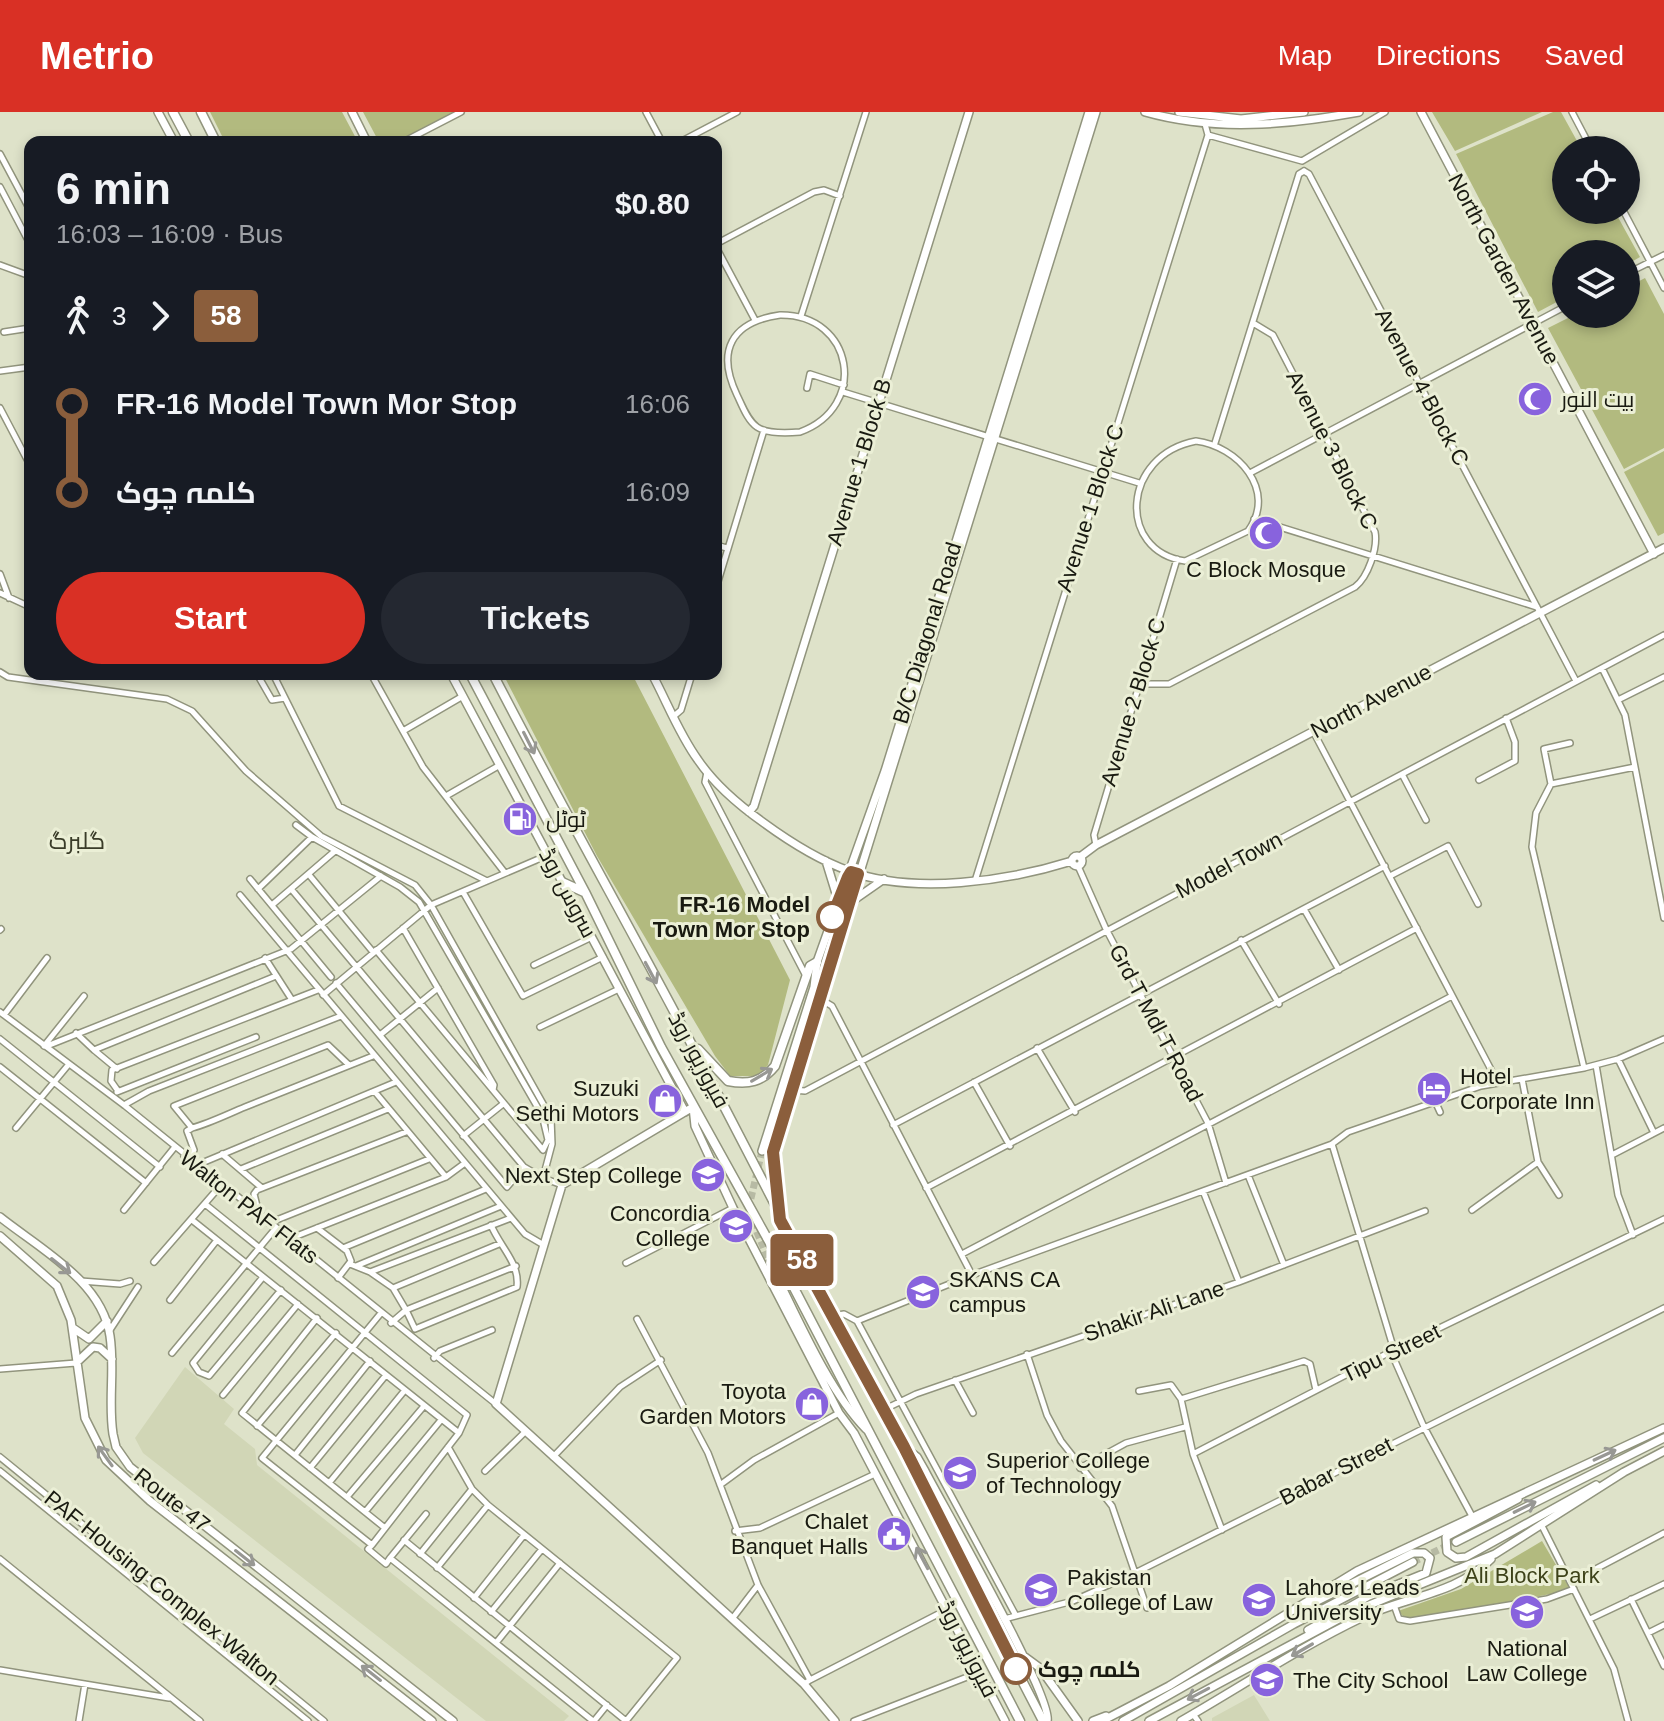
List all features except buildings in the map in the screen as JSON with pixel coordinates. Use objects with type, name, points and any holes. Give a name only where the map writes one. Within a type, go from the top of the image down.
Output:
[{"type":"main road","points":[[173,112],[186,136]]},
{"type":"main road","points":[[201,112],[213,136]]},
{"type":"main road","name":"فیروزپور روڈ","points":[[473,680],[585,892],[689,1110],[782,1265],[1020,1721]]},
{"type":"main road","name":"فیروزپور روڈ","points":[[496,680],[831,1317],[904,1447],[1045,1721]]},
{"type":"main road","points":[[562,882],[585,892]]},
{"type":"main road","points":[[682,1029],[728,1081],[757,1081],[775,1066],[810,966],[817,962]]},
{"type":"street","points":[[158,112],[171,136]]},
{"type":"street","points":[[352,112],[364,136]]},
{"type":"street","points":[[415,136],[461,112]]},
{"type":"street","points":[[646,112],[659,136]]},
{"type":"street","points":[[691,136],[737,112]]},
{"type":"street","points":[[801,316],[866,112]]},
{"type":"street","name":"Avenue 1 Block B","points":[[749,812],[754,806],[969,112]]},
{"type":"street","name":"B/C Diagonal Road","points":[[762,1151],[814,987],[817,962],[838,900],[855,873],[1089,112]]},
{"type":"street","name":"B/C Diagonal Road","points":[[989,437],[1096,112]]},
{"type":"street","points":[[1145,112],[1205,124],[1359,112]]},
{"type":"street","points":[[1181,112],[1240,119]]},
{"type":"street","points":[[1272,118],[1304,112]]},
{"type":"street","points":[[1205,124],[1208,135],[1302,161],[1385,112]]},
{"type":"street","name":"North Garden Avenue","points":[[1421,112],[1654,554]]},
{"type":"street","points":[[1572,112],[1585,136]]},
{"type":"street","name":"Avenue 1 Block C","points":[[975,881],[1208,135]]},
{"type":"street","points":[[0,154],[24,199]]},
{"type":"street","points":[[1215,443],[1299,174],[1304,171],[1302,161]]},
{"type":"street","name":"Avenue 4 Block C","points":[[1304,171],[1309,174],[1576,681]]},
{"type":"street","points":[[0,187],[24,233]]},
{"type":"street","points":[[722,243],[814,192],[824,190],[840,196]]},
{"type":"street","points":[[1630,224],[1664,288]]},
{"type":"street","points":[[1640,267],[1664,255]]},
{"type":"street","points":[[722,257],[755,320]]},
{"type":"street","points":[[0,265],[24,274]]},
{"type":"street","points":[[1250,473],[1552,314]]},
{"type":"street","points":[[801,316],[824,328],[832,337],[845,367],[844,388],[826,414],[807,429],[793,433],[764,430],[751,422],[727,375],[726,354],[739,334],[755,320],[801,316]]},
{"type":"street","name":"Avenue 3 Block C","points":[[1138,684],[1169,684],[1355,587],[1364,577],[1371,556],[1375,532],[1273,335],[1253,323]]},
{"type":"street","points":[[4,332],[24,329]]},
{"type":"street","points":[[722,353],[726,354]]},
{"type":"street","points":[[0,371],[24,368]]},
{"type":"street","points":[[807,388],[810,374],[877,402],[1139,483]]},
{"type":"street","points":[[0,408],[24,454]]},
{"type":"street","points":[[722,566],[764,430]]},
{"type":"street","points":[[1196,441],[1215,443],[1233,453],[1250,473],[1257,496],[1254,519],[1245,533],[1189,559],[1177,559],[1153,544],[1143,530],[1137,507],[1139,483],[1147,468],[1166,451],[1196,441]]},
{"type":"street","points":[[1254,519],[1538,609]]},
{"type":"street","points":[[722,547],[727,548]]},
{"type":"street","name":"North Avenue","points":[[1077,861],[1096,845],[1538,609],[1664,548]]},
{"type":"street","name":"Avenue 2 Block C","points":[[1096,845],[1094,835],[1177,559]]},
{"type":"street","points":[[0,574],[10,592],[9,598]]},
{"type":"street","points":[[0,593],[24,604]]},
{"type":"street","name":"Model Town","points":[[793,1090],[805,1091],[860,1059],[1664,635]]},
{"type":"street","points":[[1602,668],[1620,699],[1664,918]]},
{"type":"street","points":[[0,672],[8,677],[24,679]]},
{"type":"street","points":[[1620,699],[1664,677]]},
{"type":"street","points":[[30,680],[167,699],[192,711],[246,771],[321,836],[415,885],[431,905],[551,1118],[553,1135],[543,1178]]},
{"type":"street","points":[[260,680],[272,700],[285,698]]},
{"type":"street","points":[[276,680],[339,806],[487,881]]},
{"type":"street","points":[[374,680],[423,767],[505,873]]},
{"type":"street","name":"سروس روڈ","points":[[454,680],[689,1110]]},
{"type":"street","points":[[655,680],[708,772],[749,812],[787,840],[826,861],[855,873],[886,878],[975,881],[1077,861]]},
{"type":"street","points":[[674,716],[681,710],[690,680]]},
{"type":"street","points":[[403,731],[463,696]]},
{"type":"street","points":[[1479,780],[1515,761],[1515,742],[1506,718]]},
{"type":"street","points":[[1313,731],[1497,1081]]},
{"type":"street","points":[[1570,743],[1544,749],[1551,784],[1536,813],[1532,847],[1584,1068]]},
{"type":"street","points":[[446,796],[500,765]]},
{"type":"street","points":[[1551,784],[1635,767]]},
{"type":"street","points":[[708,772],[705,782],[806,977]]},
{"type":"street","points":[[1402,774],[1426,820]]},
{"type":"street","points":[[296,825],[413,896],[424,910],[542,1115],[548,1140],[543,1150]]},
{"type":"street","points":[[258,889],[312,837]]},
{"type":"street","points":[[1390,876],[1448,846],[1478,904]]},
{"type":"street","points":[[272,905],[310,876],[335,851]]},
{"type":"street","points":[[118,1091],[110,1076],[117,1069],[292,1000],[320,992],[336,983],[431,905],[548,855]]},
{"type":"street","points":[[826,861],[838,900]]},
{"type":"street","name":"Grd T Mdl T Road","points":[[1077,861],[1106,929],[1208,1123],[1226,1183]]},
{"type":"street","points":[[893,1125],[1385,866]]},
{"type":"street","points":[[780,1220],[772,1158],[851,902],[855,873]]},
{"type":"street","points":[[310,876],[549,1156]]},
{"type":"street","points":[[45,1046],[285,950],[321,927],[381,876]]},
{"type":"street","points":[[851,902],[886,878]]},
{"type":"street","points":[[250,879],[331,977]]},
{"type":"street","points":[[292,890],[524,1167],[562,1185]]},
{"type":"street","points":[[463,892],[523,996],[603,957]]},
{"type":"street","points":[[240,895],[511,1218],[525,1234],[542,1244]]},
{"type":"street","points":[[1304,909],[1339,970]]},
{"type":"street","points":[[403,928],[494,1085],[493,1090]]},
{"type":"street","points":[[926,1188],[1175,1060],[1417,928]]},
{"type":"street","points":[[534,965],[592,937]]},
{"type":"street","points":[[1241,940],[1279,1004]]},
{"type":"street","points":[[2,1013],[47,958]]},
{"type":"street","points":[[265,958],[292,1000]]},
{"type":"street","points":[[94,1050],[276,976]]},
{"type":"street","points":[[336,983],[507,1187],[524,1167]]},
{"type":"street","points":[[380,1035],[438,988]]},
{"type":"street","points":[[540,1027],[620,988]]},
{"type":"street","points":[[45,1046],[84,996]]},
{"type":"street","points":[[962,1254],[1452,996]]},
{"type":"street","points":[[820,999],[832,1006],[972,1275]]},
{"type":"street","name":"Walton PAF Flats","points":[[2,1013],[124,1105],[434,1358],[496,1404]]},
{"type":"street","points":[[124,1105],[149,1091],[341,1016]]},
{"type":"street","points":[[76,1033],[117,1069]]},
{"type":"street","points":[[113,1097],[118,1091],[256,1037]]},
{"type":"street","points":[[0,1039],[160,1167]]},
{"type":"street","points":[[857,1321],[972,1275],[1332,1144],[1348,1132],[1435,1101],[1497,1081],[1596,1065],[1664,1039]]},
{"type":"street","points":[[192,1128],[174,1106],[328,1045],[349,1065]]},
{"type":"street","points":[[1037,1048],[1075,1112]]},
{"type":"street","points":[[184,1156],[194,1150],[187,1131],[192,1128],[373,1056]]},
{"type":"street","points":[[1618,1059],[1654,1133]]},
{"type":"street","points":[[16,1128],[69,1064]]},
{"type":"street","points":[[1596,1065],[1622,1212],[1633,1235]]},
{"type":"street","points":[[0,1067],[146,1183]]},
{"type":"street","points":[[1522,1079],[1538,1162],[1559,1195]]},
{"type":"street","points":[[197,1165],[396,1082]]},
{"type":"street","points":[[974,1082],[1010,1146]]},
{"type":"street","points":[[375,1092],[446,1177]]},
{"type":"street","points":[[1435,1101],[1440,1112]]},
{"type":"street","points":[[463,1136],[503,1104]]},
{"type":"street","points":[[241,1169],[388,1109]]},
{"type":"street","points":[[689,1110],[562,1185],[496,1404],[731,1620],[807,1682]]},
{"type":"street","name":"فیروزپور روڈ","points":[[689,1110],[733,1208],[839,1413],[854,1433],[1006,1721]]},
{"type":"street","points":[[1612,1155],[1664,1128]]},
{"type":"street","points":[[254,1210],[257,1206],[254,1194],[262,1188],[406,1132]]},
{"type":"street","points":[[1332,1144],[1393,1351],[1424,1427],[1472,1516]]},
{"type":"street","points":[[124,1210],[174,1148]]},
{"type":"street","points":[[222,1153],[262,1188]]},
{"type":"street","points":[[269,1223],[429,1159]]},
{"type":"street","points":[[1472,1210],[1538,1162]]},
{"type":"street","points":[[289,1239],[446,1177],[465,1163]]},
{"type":"street","points":[[1248,1175],[1284,1265]]},
{"type":"street","points":[[154,1262],[221,1185]]},
{"type":"street","points":[[343,1248],[486,1189]]},
{"type":"street","points":[[1203,1191],[1239,1282]]},
{"type":"street","points":[[205,1204],[464,1410],[467,1420],[459,1433],[368,1549],[386,1564],[426,1514]]},
{"type":"street","points":[[338,1278],[353,1265],[501,1206]]},
{"type":"street","points":[[626,1263],[733,1208]]},
{"type":"street","name":"Shakir Ali Lane","points":[[883,1410],[955,1380],[1239,1282],[1425,1211]]},
{"type":"street","name":"Route 47","points":[[0,1217],[80,1281],[100,1304],[107,1321],[112,1359],[113,1434],[116,1447],[130,1467],[453,1721]]},
{"type":"street","points":[[370,1272],[511,1218]]},
{"type":"street","name":"Tipu Street","points":[[1193,1454],[1393,1351],[1664,1219]]},
{"type":"street","points":[[192,1220],[459,1433]]},
{"type":"street","points":[[317,1227],[343,1248],[353,1265],[370,1272],[393,1288],[415,1329],[517,1287],[516,1266],[499,1244],[491,1225]]},
{"type":"street","points":[[172,1353],[275,1229]]},
{"type":"street","name":"Route 47","points":[[0,1236],[57,1286],[71,1326],[85,1418],[96,1444],[121,1475],[432,1721]]},
{"type":"street","points":[[170,1300],[217,1240]]},
{"type":"street","points":[[393,1288],[499,1244]]},
{"type":"street","points":[[770,1263],[821,1361],[852,1414],[867,1430]]},
{"type":"street","points":[[391,1323],[406,1310],[516,1266]]},
{"type":"street","points":[[263,1277],[193,1363],[199,1372],[209,1376],[281,1290]]},
{"type":"street","points":[[80,1281],[120,1284],[130,1281]]},
{"type":"street","points":[[109,1331],[138,1287]]},
{"type":"street","points":[[223,1395],[298,1304]]},
{"type":"street","name":"Babar Street","points":[[1003,1619],[1073,1601],[1135,1573],[1664,1308]]},
{"type":"street","points":[[372,1545],[262,1458],[381,1313]]},
{"type":"street","points":[[831,1317],[844,1314],[857,1321],[1015,1614]]},
{"type":"street","points":[[317,1318],[242,1411],[385,1528]]},
{"type":"street","points":[[637,1319],[661,1360],[720,1485],[758,1585],[807,1682],[835,1721]]},
{"type":"street","points":[[71,1326],[78,1335],[89,1339],[107,1321]]},
{"type":"street","points":[[434,1358],[440,1351],[492,1330]]},
{"type":"street","points":[[257,1426],[336,1333]]},
{"type":"street","points":[[0,1369],[76,1363],[93,1347],[100,1348],[112,1359]]},
{"type":"street","points":[[1027,1354],[1047,1415],[1080,1468],[1112,1506],[1147,1608]]},
{"type":"street","points":[[553,1457],[620,1387],[661,1360]]},
{"type":"street","points":[[295,1455],[370,1361]]},
{"type":"street","points":[[821,1361],[854,1433]]},
{"type":"street","points":[[1181,1399],[1304,1361],[1310,1364],[1316,1390]]},
{"type":"street","points":[[310,1468],[386,1375]]},
{"type":"street","points":[[955,1380],[973,1413]]},
{"type":"street","points":[[1139,1391],[1167,1384],[1181,1399],[1193,1454],[1222,1530]]},
{"type":"street","points":[[329,1483],[405,1390]]},
{"type":"street","points":[[347,1497],[424,1406]]},
{"type":"street","points":[[720,1485],[754,1460],[839,1413]]},
{"type":"street","points":[[365,1512],[441,1420]]},
{"type":"street","points":[[1080,1468],[1126,1443],[1185,1427]]},
{"type":"street","points":[[1102,1721],[1234,1647],[1357,1571],[1664,1428]]},
{"type":"street","points":[[485,1471],[525,1432]]},
{"type":"street","points":[[1456,1542],[1664,1438]]},
{"type":"street","points":[[404,1540],[626,1721],[677,1658],[488,1505],[472,1489],[448,1447]]},
{"type":"street","name":"فیروزپور روڈ","points":[[904,1447],[917,1457],[925,1471],[1023,1656],[1040,1668],[1078,1721]]},
{"type":"street","points":[[1576,1469],[1446,1537],[1447,1552],[1456,1558],[1466,1557],[1567,1498],[1664,1451]]},
{"type":"street","name":"PAF Housing Complex Walton","points":[[0,1457],[324,1721]]},
{"type":"street","name":"PAF Housing Complex Walton","points":[[0,1471],[308,1721]]},
{"type":"street","points":[[1181,1721],[1196,1718],[1321,1639],[1394,1605],[1447,1587],[1481,1568],[1495,1554],[1624,1472]]},
{"type":"street","points":[[735,1531],[760,1528],[876,1474]]},
{"type":"street","points":[[420,1554],[472,1489]]},
{"type":"street","points":[[437,1568],[488,1505]]},
{"type":"street","points":[[1540,1524],[1614,1669],[1628,1721]]},
{"type":"street","points":[[1571,1582],[1664,1533]]},
{"type":"street","points":[[474,1598],[524,1535]]},
{"type":"street","points":[[491,1612],[542,1549]]},
{"type":"street","points":[[1149,1721],[1356,1603],[1426,1573],[1430,1558],[1424,1553],[1413,1553],[1234,1647]]},
{"type":"street","points":[[1246,1667],[1376,1601],[1495,1554]]},
{"type":"street","points":[[390,1558],[594,1721],[607,1705]]},
{"type":"street","points":[[0,1559],[200,1721]]},
{"type":"street","points":[[1123,1721],[1294,1624],[1413,1562]]},
{"type":"street","points":[[496,1643],[560,1563]]},
{"type":"street","points":[[1590,1619],[1664,1584]]},
{"type":"street","points":[[731,1620],[758,1585]]},
{"type":"street","points":[[1394,1605],[1399,1619],[1410,1621],[1547,1599],[1574,1589]]},
{"type":"street","points":[[1631,1599],[1664,1666]]},
{"type":"street","points":[[807,1682],[949,1609]]},
{"type":"street","points":[[1648,1633],[1664,1625]]},
{"type":"street","points":[[1023,1656],[1049,1710],[1045,1721]]},
{"type":"street","points":[[0,1670],[173,1698]]},
{"type":"street","points":[[854,1721],[981,1672]]},
{"type":"street","points":[[79,1721],[85,1684]]},
{"type":"street","points":[[1093,1721],[1141,1701]]},
{"type":"shaded area","points":[[185,1367],[234,1409],[224,1424],[255,1449],[257,1465],[569,1716],[564,1721],[486,1721],[143,1453],[135,1438]]},
{"type":"shaded area","points":[[1254,1695],[1270,1721],[1212,1721],[1212,1718]]},
{"type":"green space","points":[[210,112],[342,112],[355,136],[222,136]]},
{"type":"green space","points":[[363,112],[459,112],[416,136],[376,136]]},
{"type":"green space","points":[[1432,112],[1542,112],[1455,151]]},
{"type":"green space","points":[[1553,112],[1561,112],[1574,136],[1552,136],[1552,224],[1622,224],[1631,240],[1552,240],[1552,304],[1538,312],[1456,154]]},
{"type":"green space","points":[[1645,278],[1664,314],[1664,448],[1624,469],[1548,328],[1640,328],[1640,281]]},
{"type":"green space","points":[[1664,451],[1664,533],[1658,536],[1624,472]]},
{"type":"green space","points":[[506,680],[635,680],[790,980],[768,1065],[759,1076],[730,1076],[715,1056],[597,856]]},
{"type":"green space","name":"Ali Block Park","points":[[1542,1541],[1569,1587],[1561,1592],[1434,1616],[1406,1619],[1398,1611],[1461,1589]]},
{"type":"tunnel","points":[[762,1151],[748,1211],[770,1263]]},
{"type":"tunnel","points":[[1413,1562],[1451,1544]]},
{"type":"bus line","name":"58","points":[[832,917],[851,872],[858,874],[773,1152],[780,1220],[904,1447],[908,1461],[1016,1669]]},
{"type":"place","name":"بیت النور","points":[[1535,399]]},
{"type":"place","name":"C Block Mosque","points":[[1266,533]]},
{"type":"place","name":"ٹوٹل","points":[[520,819]]},
{"type":"place","name":"FR-16 Model Town Mor Stop","points":[[832,917]]},
{"type":"place","name":"Hotel Corporate Inn","points":[[1434,1089]]},
{"type":"place","name":"Suzuki Sethi Motors","points":[[665,1101]]},
{"type":"place","name":"Next Step College","points":[[708,1175]]},
{"type":"place","name":"Concordia College","points":[[736,1226]]},
{"type":"place","name":"SKANS CA campus","points":[[923,1292]]},
{"type":"place","name":"Toyota Garden Motors","points":[[812,1404]]},
{"type":"place","name":"Superior College of Technology","points":[[960,1473]]},
{"type":"place","name":"Chalet Banquet Halls","points":[[894,1534]]},
{"type":"place","name":"Pakistan College of Law","points":[[1041,1590]]},
{"type":"place","name":"Lahore Leads University","points":[[1259,1600]]},
{"type":"place","name":"National Law College","points":[[1527,1612]]},
{"type":"place","name":"کلمہ چوک","points":[[1016,1669]]},
{"type":"place","name":"The City School","points":[[1267,1680]]},
{"type":"district","name":"گلبرگ","points":[[77,840]]}]
